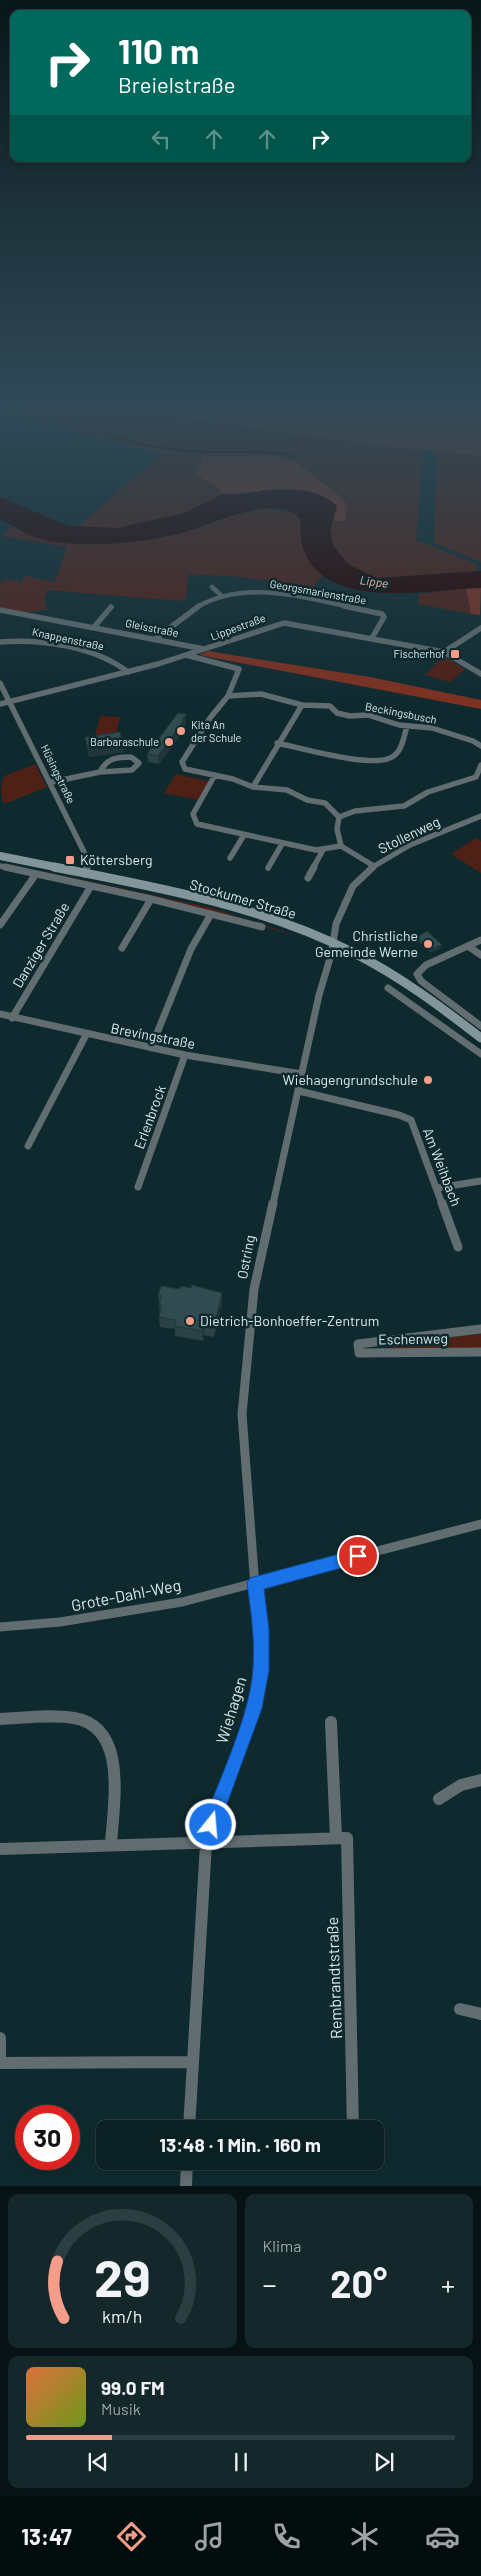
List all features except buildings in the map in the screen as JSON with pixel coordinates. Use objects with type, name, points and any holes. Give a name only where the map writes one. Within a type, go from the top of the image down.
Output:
[{"type":"main road","name":"Stockumer Straße","points":[[0,856],[242,910],[333,942],[407,984],[481,1038]]},
{"type":"street","points":[[212,587],[222,596]]},
{"type":"street","name":"Georgsmarienstraße","points":[[155,639],[180,617],[222,596],[236,592],[258,592],[382,614],[384,617],[372,638]]},
{"type":"street","name":"Gleisstraße","points":[[94,627],[112,607]]},
{"type":"street","name":"Gleisstraße","points":[[0,610],[207,649]]},
{"type":"street","name":"Lippestraße","points":[[0,704],[128,672],[207,649],[284,622],[444,652],[481,674]]},
{"type":"street","points":[[444,652],[481,628]]},
{"type":"street","points":[[472,634],[481,639]]},
{"type":"street","name":"Knappenstraße","points":[[0,642],[20,640],[88,652],[117,662],[128,672]]},
{"type":"street","points":[[186,655],[239,669],[229,689],[228,696],[210,718],[182,762],[182,766],[190,771],[215,775],[253,787],[287,790],[307,800],[325,803],[339,817]]},
{"type":"street","name":"Hüsingstraße","points":[[0,683],[52,782],[89,862],[84,874]]},
{"type":"street","name":"Beckingsbusch","points":[[228,696],[260,694],[302,705],[317,704],[330,706],[337,713],[350,716],[368,715],[407,726],[432,728],[473,741],[481,746]]},
{"type":"street","points":[[253,787],[277,743],[302,705]]},
{"type":"street","points":[[277,743],[362,760],[383,762],[396,755],[407,726]]},
{"type":"street","points":[[52,782],[100,772],[132,770],[139,763],[131,757],[110,758],[105,761],[100,772]]},
{"type":"street","points":[[339,817],[355,811],[404,806],[428,792],[476,777],[481,765]]},
{"type":"street","points":[[215,775],[193,814],[194,820],[201,826],[282,844],[323,850],[341,846],[374,866]]},
{"type":"street","points":[[339,817],[337,829],[341,846]]},
{"type":"street","name":"Stollenweg","points":[[333,942],[343,904],[354,886],[374,866],[410,846],[480,818]]},
{"type":"street","points":[[230,858],[244,835]]},
{"type":"street","points":[[268,868],[282,844]]},
{"type":"street","points":[[308,878],[323,850]]},
{"type":"street","name":"Stockumer Straße","points":[[0,866],[151,899],[262,927]]},
{"type":"street","points":[[0,925],[36,874]]},
{"type":"street","name":"Danziger Straße","points":[[12,1018],[91,886]]},
{"type":"street","points":[[122,948],[151,899]]},
{"type":"street","points":[[151,1048],[191,950],[211,914]]},
{"type":"street","points":[[481,940],[426,965],[418,971],[418,978],[481,1026]]},
{"type":"street","name":"Ostring","points":[[255,1583],[244,1473],[242,1414],[246,1350],[261,1254],[319,995],[333,942]]},
{"type":"street","points":[[468,946],[481,955]]},
{"type":"street","points":[[388,988],[481,1054]]},
{"type":"street","name":"Brevingstraße","points":[[0,1014],[86,1035],[185,1055],[302,1074]]},
{"type":"street","points":[[28,1146],[86,1035]]},
{"type":"street","name":"Erlenbrock","points":[[138,1187],[185,1055]]},
{"type":"street","name":"Am Weihbach","points":[[299,1091],[406,1117],[411,1120],[458,1247]]},
{"type":"street","points":[[437,1188],[481,1182]]},
{"type":"street","name":"Eschenweg","points":[[481,1329],[358,1344],[359,1353],[481,1352]]},
{"type":"street","name":"Grote-Dahl-Weg","points":[[0,1627],[90,1619],[255,1583],[481,1524]]},
{"type":"street","name":"Wiehagen","points":[[189,2120],[206,1844],[216,1807],[254,1708],[261,1670],[262,1630],[255,1583]]},
{"type":"street","points":[[0,1719],[72,1718],[87,1721],[100,1730],[110,1746],[114,1765],[111,1845]]},
{"type":"street","points":[[0,1849],[206,1844],[336,1838],[331,1722]]},
{"type":"street","points":[[439,1799],[461,1785],[481,1780]]},
{"type":"street","name":"Rembrandtstraße","points":[[336,1838],[347,1838],[353,2120]]},
{"type":"street","points":[[460,2009],[481,2014]]},
{"type":"street","points":[[0,2038],[0,2058]]},
{"type":"street","points":[[0,2063],[192,2062]]},
{"type":"street","points":[[186,2186],[187,2170]]},
{"type":"shaded area","points":[[104,504],[202,504],[184,513],[149,523],[118,528],[77,527]]},
{"type":"shaded area","points":[[334,504],[347,505],[345,521],[333,521],[337,506]]},
{"type":"shaded area","points":[[419,504],[416,540],[478,565],[477,571],[377,578],[349,565],[333,546],[330,529],[333,521],[344,520],[347,505]]},
{"type":"shaded area","points":[[435,504],[481,504],[481,562],[434,543]]},
{"type":"shaded area","points":[[268,509],[293,512],[300,519],[304,550],[310,562],[323,575],[313,588],[242,577],[188,574],[186,599],[181,601],[47,590],[44,600],[47,609],[26,613],[0,608],[0,584],[4,579],[21,582],[25,576],[55,582],[67,547],[2,536],[13,526],[37,538],[53,542],[112,544],[172,535],[238,514]]},
{"type":"shaded area","points":[[466,588],[471,614],[418,604],[419,594]]},
{"type":"shaded area","points":[[466,588],[481,588],[480,615],[471,614]]},
{"type":"shaded area","points":[[208,651],[370,677],[481,700],[481,709],[199,655]]},
{"type":"shaded area","points":[[443,656],[465,669],[450,682],[425,675]]},
{"type":"shaded area","points":[[100,716],[120,717],[115,737],[95,736]]},
{"type":"shaded area","points":[[35,764],[47,787],[4,804],[1,790],[4,776]]},
{"type":"shaded area","points":[[176,774],[209,781],[198,800],[164,793]]},
{"type":"shaded area","points":[[476,838],[481,841],[481,873],[451,854]]},
{"type":"shaded area","points":[[33,869],[212,908],[300,937],[214,912]]},
{"type":"shaded area","points":[[481,1333],[481,1350],[394,1351],[393,1346]]},
{"type":"water","name":"Lippe","points":[[0,504],[17,504],[69,526],[118,528],[184,513],[202,504],[334,504],[337,506],[330,529],[333,546],[349,565],[377,578],[481,571],[481,588],[382,593],[357,590],[334,582],[315,569],[303,549],[300,519],[289,511],[275,508],[241,513],[178,534],[124,543],[71,544],[38,538],[0,519]]},
{"type":"place","name":"Fischerhof","points":[[455,654]]},
{"type":"place","name":"Kita An der Schule","points":[[181,731]]},
{"type":"place","name":"Barbaraschule","points":[[169,742]]},
{"type":"place","name":"Köttersberg","points":[[70,860]]},
{"type":"place","name":"Christliche Gemeinde Werne","points":[[428,944]]},
{"type":"place","name":"Wiehagengrundschule","points":[[428,1080]]},
{"type":"place","name":"Dietrich-Bonhoeffer-Zentrum","points":[[190,1321]]},
{"type":"route","points":[[211,1825],[216,1807],[254,1708],[261,1670],[262,1630],[256,1600],[255,1583],[358,1556]]}]
